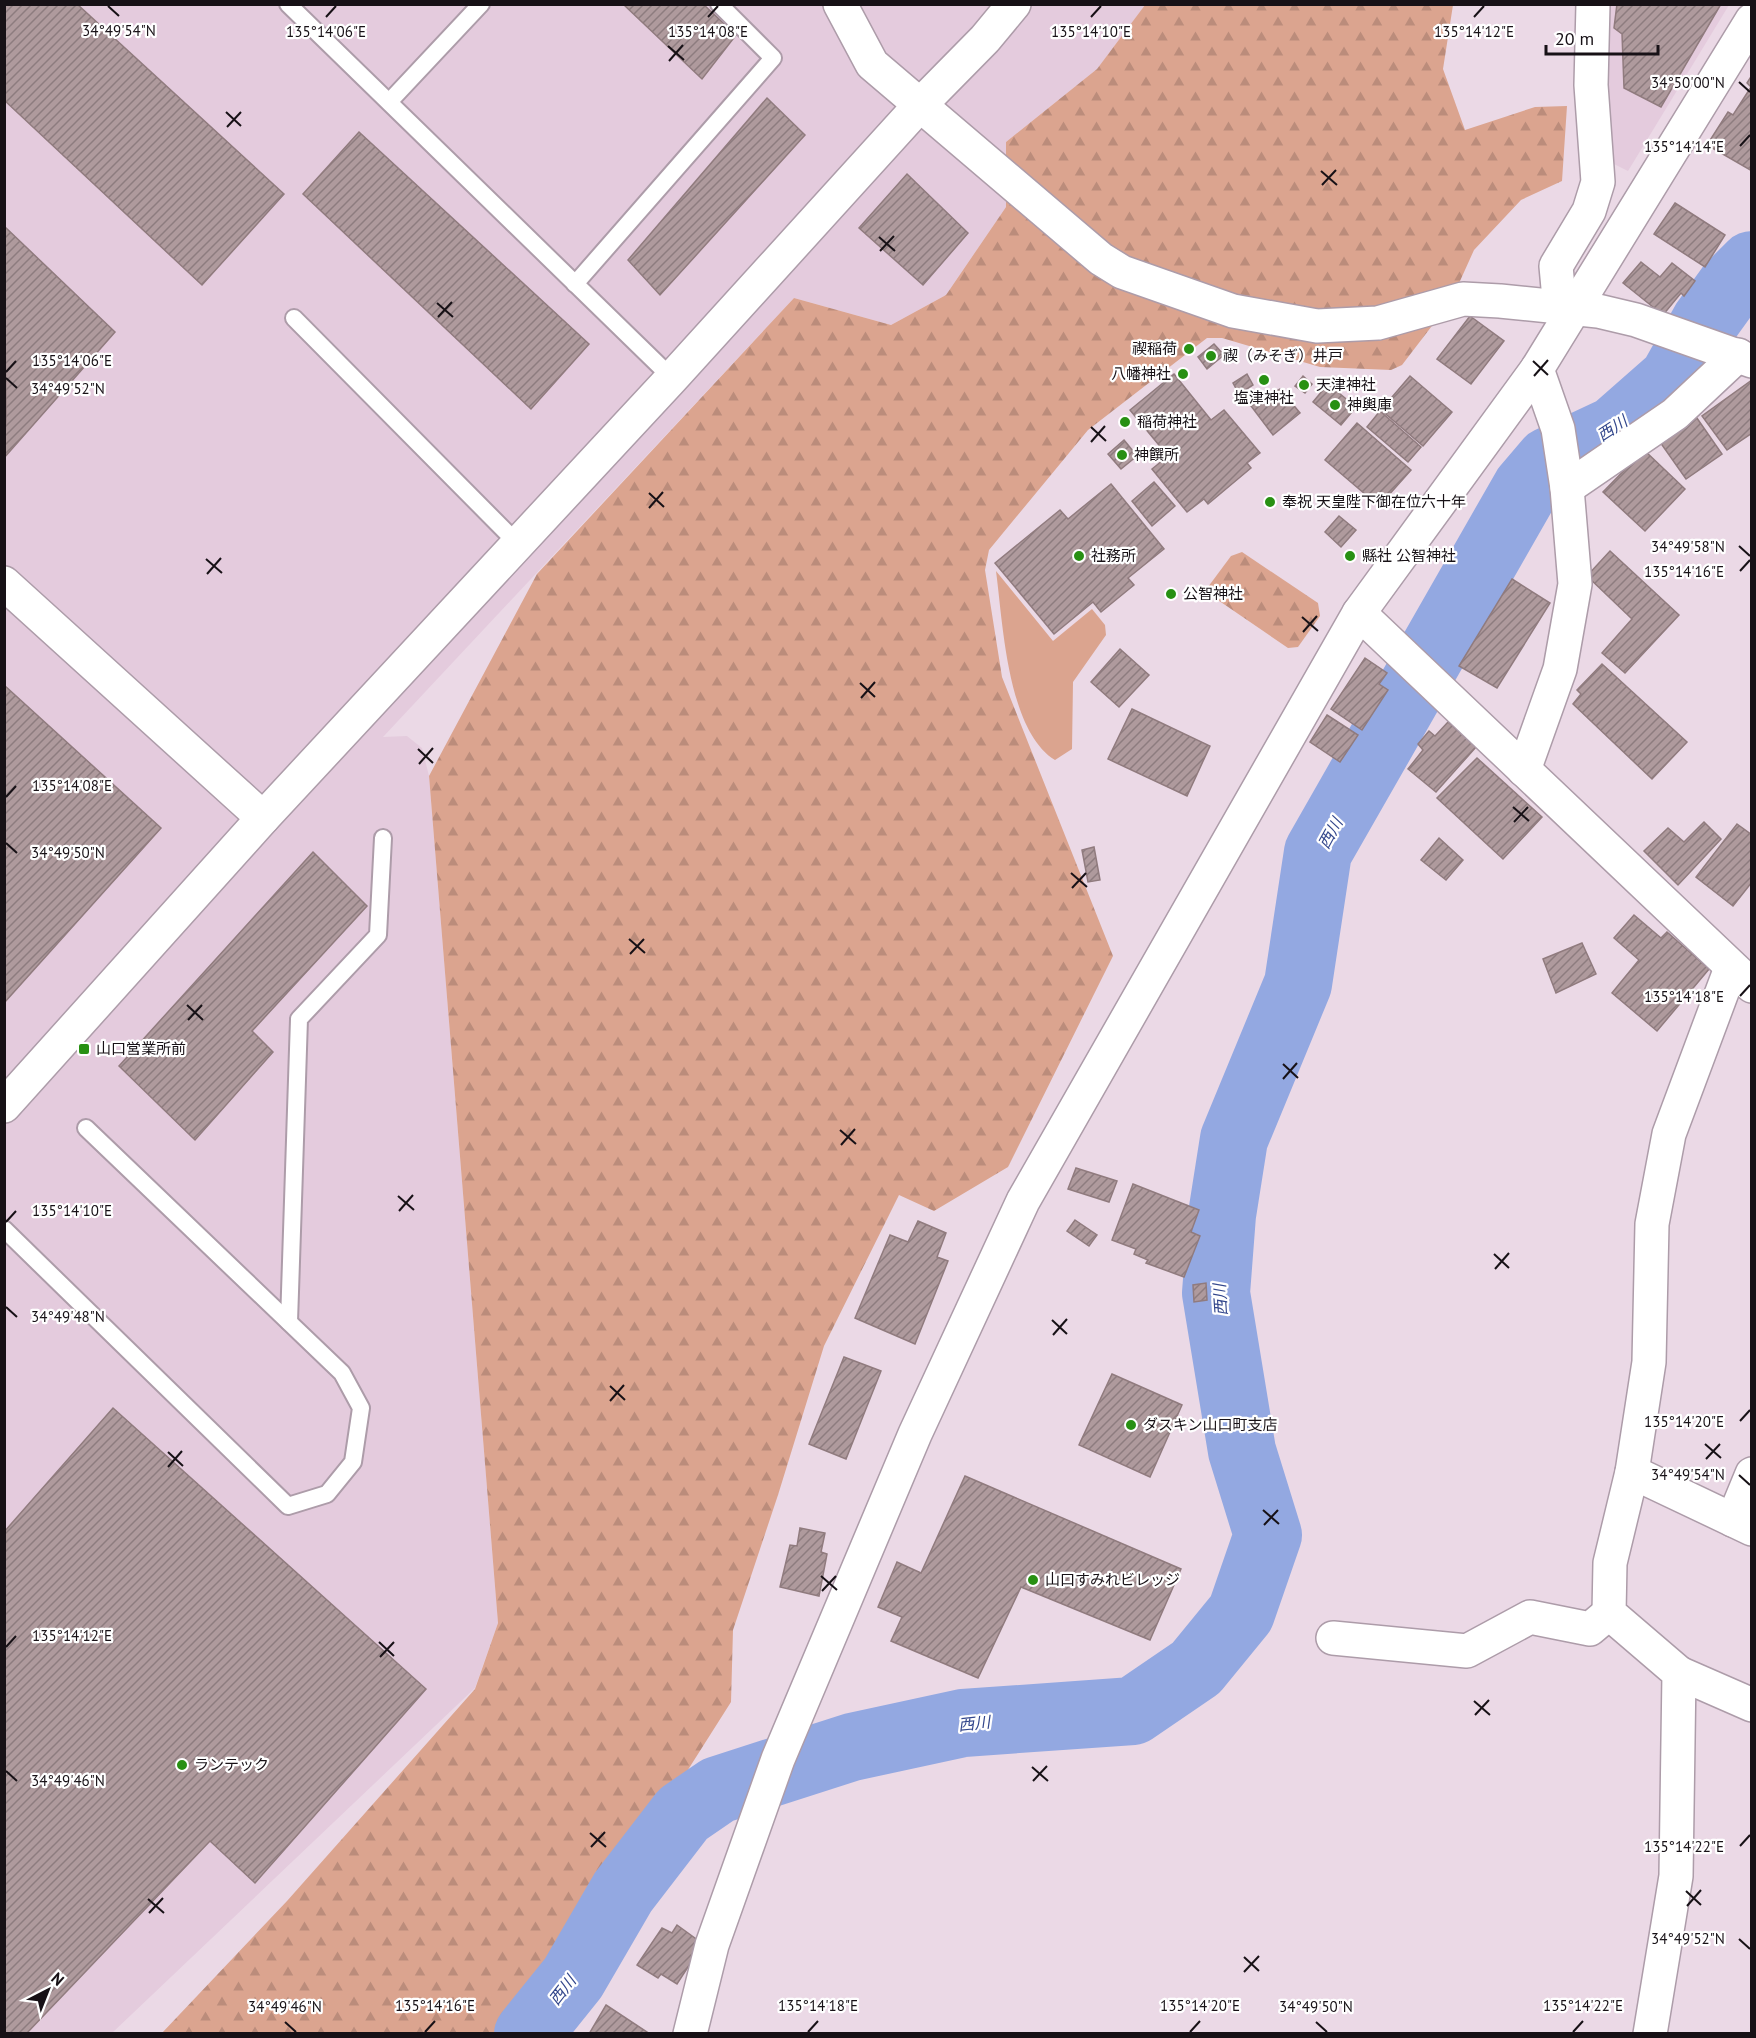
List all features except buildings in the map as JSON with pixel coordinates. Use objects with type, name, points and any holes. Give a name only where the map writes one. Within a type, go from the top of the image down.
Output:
[{"type":"street","points":[[840,4],[872,64],[1101,259],[1122,272],[1233,311],[1317,326],[1378,323],[1463,299],[1573,309],[1636,320],[1737,355],[1675,414],[1566,480]]},
{"type":"street","points":[[4,1106],[263,818],[519,545],[920,105],[985,39],[1014,4]]},
{"type":"street","points":[[1573,309],[1558,288],[1556,266],[1589,211],[1598,182],[1591,86],[1593,4]]},
{"type":"street","points":[[690,2034],[712,1945],[763,1807],[778,1759],[915,1434],[1023,1201],[1359,613],[1537,369],[1752,20]]},
{"type":"street","points":[[1524,770],[1560,669],[1575,585],[1566,480],[1559,436],[1537,369]]},
{"type":"street","points":[[4,584],[263,818]]},
{"type":"street","points":[[1333,1638],[1467,1651],[1530,1617],[1590,1629],[1609,1613],[1610,1563],[1632,1472],[1649,1362],[1652,1224],[1669,1134],[1741,977],[1359,613]]},
{"type":"street","points":[[1632,1472],[1742,1525],[1752,1474]]},
{"type":"street","points":[[1609,1613],[1679,1673],[1752,1705]]},
{"type":"street","points":[[1650,2034],[1676,1876],[1679,1673]]},
{"type":"lane","points":[[288,4],[672,378]]},
{"type":"lane","points":[[389,102],[481,4]]},
{"type":"lane","points":[[575,284],[773,58],[719,4]]},
{"type":"lane","points":[[294,318],[519,545]]},
{"type":"lane","points":[[289,1322],[299,1019],[378,935],[383,838]]},
{"type":"lane","points":[[4,1228],[288,1506],[327,1494],[353,1462],[361,1408],[342,1373],[86,1128]]},
{"type":"shaded area","points":[[5,5],[1145,5],[1097,69],[1006,142],[1006,207],[946,295],[891,325],[794,298],[383,737],[407,736],[422,748],[429,776],[498,1623],[475,1688],[112,2033],[5,2034]]},
{"type":"shaded area","points":[[1611,5],[1729,5],[1628,171],[1612,163],[1606,75]]},
{"type":"green space","points":[[1145,5],[1453,5],[1443,69],[1465,130],[1535,107],[1567,106],[1562,181],[1521,200],[1474,250],[1451,301],[1402,365],[1391,370],[1320,367],[1222,338],[1207,338],[1088,430],[989,550],[985,570],[1002,677],[1113,956],[1008,1167],[934,1211],[899,1195],[824,1346],[733,1630],[731,1702],[665,1806],[611,1863],[550,1962],[499,2033],[161,2034],[287,1901],[475,1689],[498,1623],[429,776],[537,574],[794,298],[891,325],[946,295],[1006,207],[1006,142],[1097,69]]},
{"type":"green space","points":[[1242,552],[1318,603],[1320,616],[1298,647],[1288,648],[1212,596],[1208,587],[1231,556]]},
{"type":"green space","points":[[996,571],[1053,641],[1092,609],[1105,625],[1106,635],[1073,682],[1072,749],[1055,760],[1039,745],[1017,701],[1005,646]]},
{"type":"waterway","name":"西川","points":[[528,2034],[573,1978],[623,1892],[683,1814],[718,1790],[852,1747],[963,1723],[1133,1711],[1196,1668],[1241,1613],[1268,1535],[1242,1451],[1216,1293],[1222,1215],[1234,1139],[1298,984],[1318,852],[1526,488],[1549,461],[1615,430],[1673,379],[1705,322],[1731,286],[1752,265]]},
{"type":"place","name":"禊稲荷","points":[[1189,349]]},
{"type":"place","name":"禊（みそぎ）井戸","points":[[1211,356]]},
{"type":"place","name":"八幡神社","points":[[1183,374]]},
{"type":"place","name":"塩津神社","points":[[1264,380]]},
{"type":"place","name":"天津神社","points":[[1304,385]]},
{"type":"place","name":"神輿庫","points":[[1335,405]]},
{"type":"place","name":"稲荷神社","points":[[1125,422]]},
{"type":"place","name":"神饌所","points":[[1122,455]]},
{"type":"place","name":"奉祝 天皇陛下御在位六十年","points":[[1270,502]]},
{"type":"place","name":"社務所","points":[[1079,556]]},
{"type":"place","name":"縣社 公智神社","points":[[1350,556]]},
{"type":"place","name":"公智神社","points":[[1171,594]]},
{"type":"place","name":"山口営業所前","points":[[84,1049]]},
{"type":"place","name":"ダスキン山口町支店","points":[[1131,1425]]},
{"type":"place","name":"山口すみれビレッジ","points":[[1033,1580]]},
{"type":"place","name":"ランテック","points":[[182,1765]]}]
